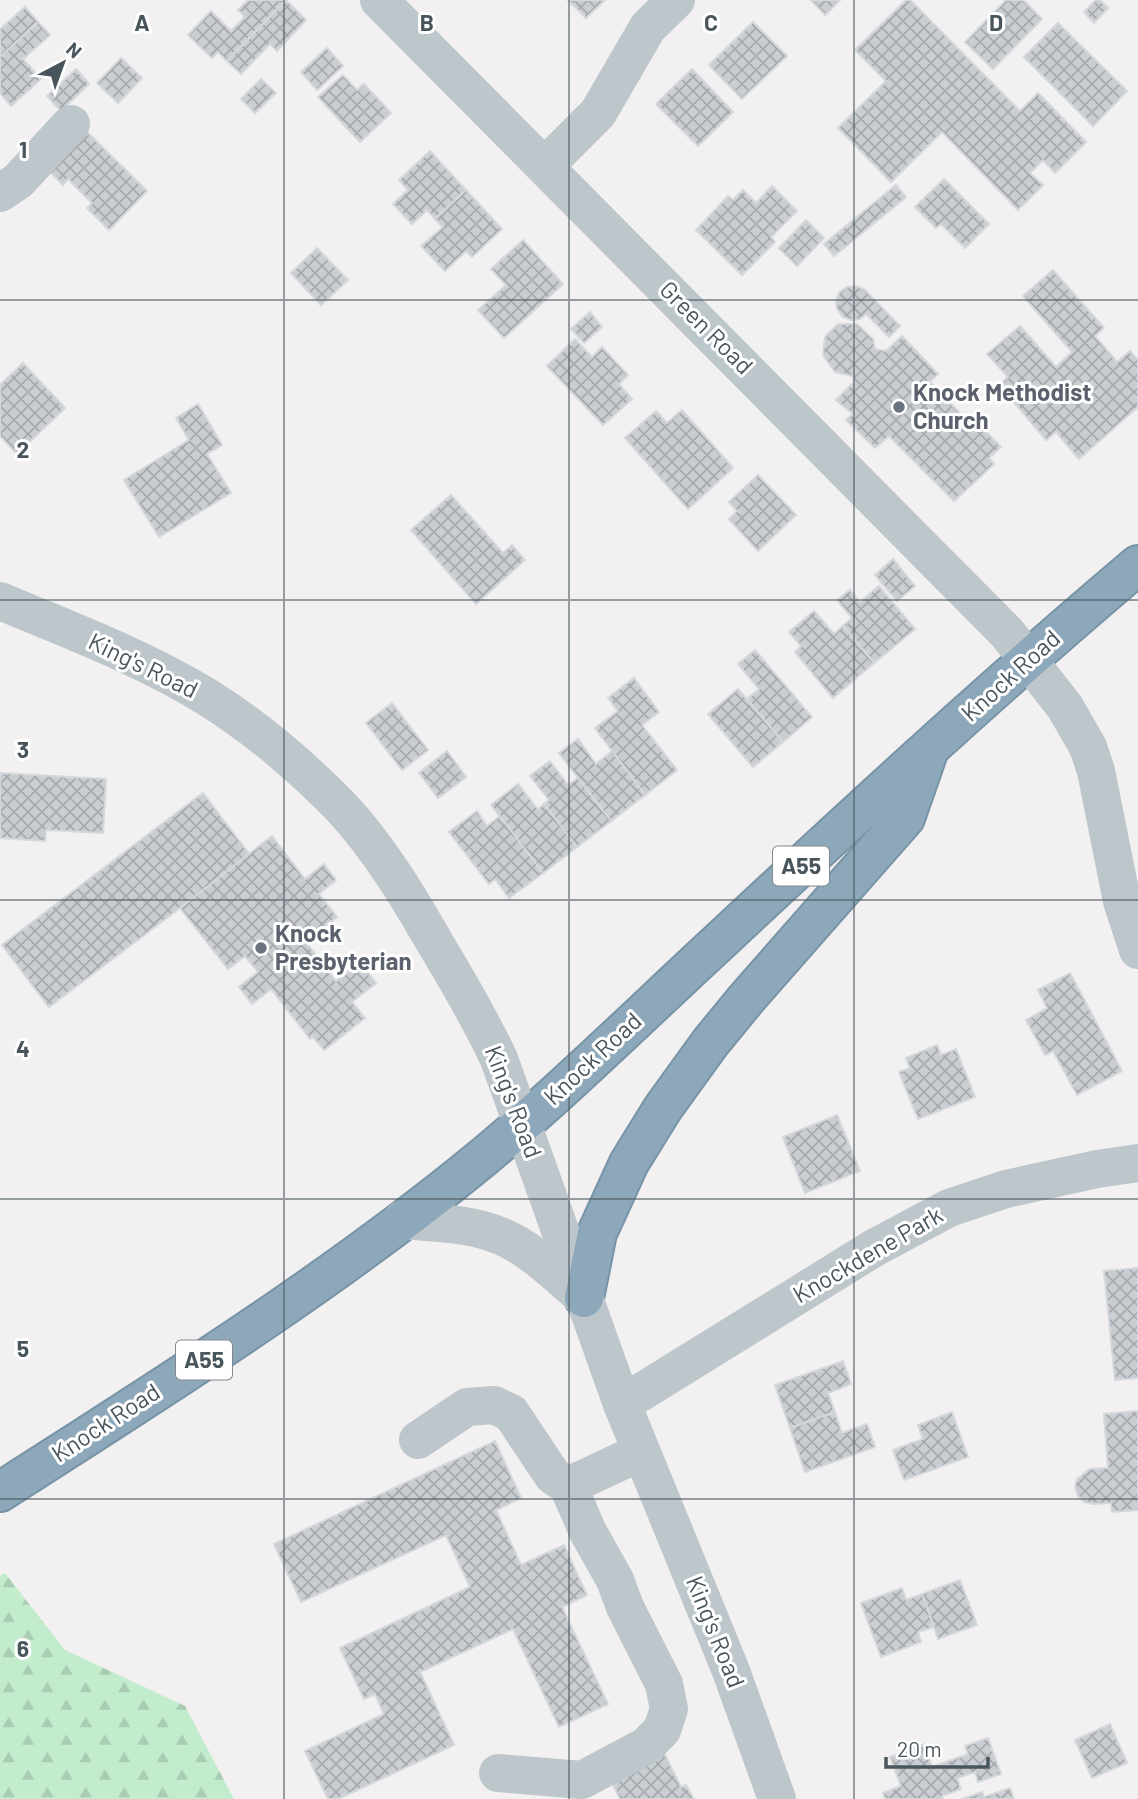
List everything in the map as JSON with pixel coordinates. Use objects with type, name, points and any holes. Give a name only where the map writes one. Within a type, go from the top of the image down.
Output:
[{"type":"highway","name":"Knock Road","points":[[0,1492],[303,1294],[524,1123],[1027,660],[1138,565]]},
{"type":"highway","points":[[584,1298],[601,1222],[629,1163],[663,1108],[746,999],[905,818],[929,750]]},
{"type":"street","points":[[545,166],[598,113],[648,27],[676,0]]},
{"type":"street","name":"Green Road","points":[[381,1],[1004,629],[1065,707],[1088,747],[1096,771],[1122,901],[1138,950]]},
{"type":"street","points":[[0,193],[18,181],[71,124]]},
{"type":"street","name":"King's Road","points":[[0,601],[147,665],[207,698],[304,772],[343,809],[409,898],[478,1017],[499,1059],[622,1404],[732,1671],[777,1799]]},
{"type":"street","name":"Knockdene Park","points":[[622,1404],[874,1248],[948,1209],[1006,1189],[1138,1163]]},
{"type":"street","points":[[402,1220],[466,1226],[501,1236],[521,1246],[584,1298]]},
{"type":"street","points":[[418,1440],[467,1407],[494,1405],[511,1413],[553,1475],[568,1486],[587,1532],[615,1580],[625,1607],[664,1684],[669,1709],[662,1730],[646,1746],[582,1780],[498,1773]]},
{"type":"street","points":[[568,1486],[641,1452]]},
{"type":"green space","points":[[5,1573],[65,1650],[185,1706],[234,1799],[0,1799],[0,1576]]},
{"type":"building","points":[[248,0],[286,0],[227,61],[218,52],[212,58],[188,35],[211,11],[231,31],[245,17],[238,10]]},
{"type":"building","points":[[286,0],[306,20],[277,51],[270,44],[241,74],[227,61]]},
{"type":"building","points":[[568,0],[605,0],[586,18]]},
{"type":"building","points":[[811,0],[840,0],[825,15]]},
{"type":"building","points":[[906,0],[910,0],[1020,111],[1038,93],[1086,142],[1055,173],[1043,160],[1030,173],[1043,185],[1018,210],[942,132],[891,182],[838,128],[886,81],[855,50]]},
{"type":"building","points":[[1006,0],[1023,0],[1042,19],[993,69],[965,42]]},
{"type":"building","points":[[1096,0],[1100,0],[1108,8],[1094,23],[1084,12]]},
{"type":"building","points":[[25,7],[38,22],[0,57],[0,29]]},
{"type":"building","points":[[38,22],[50,35],[23,59],[41,79],[11,106],[0,93],[0,57]]},
{"type":"building","points":[[753,22],[787,56],[742,99],[709,65]]},
{"type":"building","points":[[1058,23],[1127,91],[1093,126],[1024,57]]},
{"type":"building","points":[[327,48],[343,66],[317,90],[301,72]]},
{"type":"building","points":[[121,58],[142,78],[118,103],[97,83]]},
{"type":"building","points":[[76,69],[89,84],[61,111],[47,96]]},
{"type":"building","points":[[692,69],[733,112],[698,146],[656,104]]},
{"type":"building","points":[[343,75],[357,90],[364,84],[391,113],[360,142],[318,97]]},
{"type":"building","points":[[261,79],[276,93],[255,113],[241,99]]},
{"type":"building","points":[[81,126],[147,191],[109,230],[87,208],[92,203],[68,179],[63,185],[43,165]]},
{"type":"building","points":[[430,151],[466,190],[435,219],[427,210],[412,224],[393,204],[408,190],[399,180]]},
{"type":"building","points":[[944,179],[989,224],[965,248],[941,224],[936,228],[915,207]]},
{"type":"building","points":[[896,185],[906,197],[834,256],[824,244]]},
{"type":"building","points":[[772,186],[797,211],[771,237],[775,242],[742,275],[696,230],[728,196],[733,200],[743,190],[756,203]]},
{"type":"building","points":[[466,190],[502,229],[472,257],[466,251],[445,271],[421,246],[443,227],[435,219]]},
{"type":"building","points":[[806,220],[824,238],[797,266],[779,248]]},
{"type":"building","points":[[523,240],[563,284],[504,338],[478,310],[506,285],[491,269]]},
{"type":"building","points":[[317,248],[348,280],[321,305],[291,273]]},
{"type":"building","points":[[1053,270],[1104,328],[1095,336],[1117,362],[1130,351],[1138,360],[1138,407],[1079,459],[1056,432],[1046,440],[999,385],[1008,377],[987,354],[1020,326],[1056,367],[1072,352],[1023,296]]},
{"type":"building","points":[[847,287],[864,289],[900,326],[889,337],[866,314],[860,319],[851,320],[843,317],[837,309],[836,300],[840,292]]},
{"type":"building","points":[[590,312],[602,327],[584,343],[571,329]]},
{"type":"building","name":"Knock Methodist Church","points":[[838,324],[857,324],[873,339],[875,349],[886,351],[902,336],[938,374],[930,382],[976,430],[981,426],[1001,447],[989,458],[994,464],[954,501],[889,436],[875,448],[846,420],[853,414],[836,400],[854,382],[853,376],[835,372],[823,355],[825,337]]},
{"type":"building","points":[[575,339],[592,357],[602,347],[628,375],[619,384],[632,399],[603,425],[547,366]]},
{"type":"building","points":[[23,363],[65,408],[17,454],[0,436],[0,385]]},
{"type":"building","points":[[198,404],[222,445],[207,454],[231,493],[159,537],[124,480],[189,440],[176,418]]},
{"type":"building","points":[[682,410],[733,468],[688,509],[625,438],[656,411],[667,423]]},
{"type":"building","points":[[758,475],[796,515],[758,551],[729,519],[737,511],[729,502]]},
{"type":"building","points":[[451,495],[503,553],[512,545],[525,560],[476,604],[411,530]]},
{"type":"building","points":[[893,559],[915,586],[897,601],[875,575]]},
{"type":"building","points":[[879,586],[915,629],[874,663],[843,626],[852,618],[837,600],[850,590],[860,602]]},
{"type":"building","points":[[814,611],[834,634],[843,626],[874,663],[833,698],[795,652],[801,646],[789,632]]},
{"type":"building","points":[[755,650],[812,717],[783,742],[747,699],[759,689],[738,664]]},
{"type":"building","points":[[634,678],[659,712],[642,725],[677,770],[645,795],[595,728],[618,711],[608,698]]},
{"type":"building","points":[[738,689],[783,742],[753,767],[708,714]]},
{"type":"building","points":[[392,703],[428,750],[402,770],[366,723]]},
{"type":"building","points":[[578,739],[596,764],[612,751],[645,795],[611,821],[559,753]]},
{"type":"building","points":[[447,751],[466,777],[438,798],[419,773]]},
{"type":"building","points":[[550,761],[568,785],[578,778],[611,821],[577,847],[544,804],[549,800],[530,776]]},
{"type":"building","points":[[0,773],[106,779],[103,833],[46,830],[45,841],[0,838]]},
{"type":"building","points":[[518,784],[538,809],[544,804],[577,847],[543,873],[491,805]]},
{"type":"building","points":[[203,793],[250,855],[49,1007],[2,945]]},
{"type":"building","points":[[477,811],[487,826],[500,816],[543,873],[509,898],[495,879],[489,884],[449,832]]},
{"type":"building","name":"Knock Presbyterian","points":[[272,836],[305,879],[324,864],[336,880],[319,894],[337,917],[305,941],[336,981],[360,963],[376,983],[352,1002],[365,1018],[324,1050],[313,1037],[310,1039],[271,989],[252,1004],[239,987],[258,972],[245,956],[228,969],[180,908]]},
{"type":"building","points":[[1070,973],[1122,1071],[1077,1095],[1053,1051],[1045,1055],[1026,1020],[1047,1008],[1038,990]]},
{"type":"building","points":[[937,1045],[941,1055],[956,1049],[975,1097],[918,1119],[899,1072],[910,1068],[906,1058]]},
{"type":"building","points":[[837,1115],[860,1171],[805,1193],[783,1137]]},
{"type":"building","points":[[1138,1268],[1138,1378],[1115,1380],[1104,1271]]},
{"type":"building","points":[[843,1361],[851,1384],[828,1393],[835,1412],[790,1428],[775,1385]]},
{"type":"building","points":[[1138,1411],[1138,1510],[1112,1512],[1111,1503],[1084,1502],[1075,1487],[1077,1479],[1090,1469],[1108,1468],[1104,1414]]},
{"type":"building","points":[[835,1412],[842,1433],[867,1424],[875,1447],[805,1472],[790,1428]]},
{"type":"building","points":[[952,1412],[968,1457],[904,1480],[893,1450],[923,1439],[918,1425]]},
{"type":"building","points":[[495,1441],[521,1498],[496,1510],[521,1565],[564,1545],[587,1595],[562,1607],[608,1704],[559,1727],[513,1629],[420,1672],[454,1745],[338,1799],[328,1799],[305,1751],[384,1714],[375,1694],[364,1699],[340,1648],[470,1587],[446,1535],[301,1602],[274,1544]]},
{"type":"building","points":[[960,1580],[977,1625],[938,1639],[922,1594]]},
{"type":"building","points":[[902,1588],[906,1600],[922,1594],[934,1627],[918,1632],[921,1642],[881,1657],[861,1603]]},
{"type":"building","points":[[1110,1724],[1127,1763],[1092,1778],[1075,1740]]},
{"type":"building","points":[[988,1738],[1001,1774],[978,1782],[975,1772],[957,1778],[961,1789],[942,1796],[943,1799],[885,1799],[883,1793],[901,1786],[890,1757],[924,1744],[932,1767],[968,1754],[965,1746]]},
{"type":"building","points":[[663,1751],[681,1787],[686,1785],[694,1799],[620,1799],[610,1779]]},
{"type":"building","points":[[1010,1788],[1014,1799],[962,1799],[982,1792],[984,1797]]},
{"type":"place","name":"Knock Methodist Church","points":[[899,407]]},
{"type":"place","name":"Knock Presbyterian","points":[[261,948]]}]
